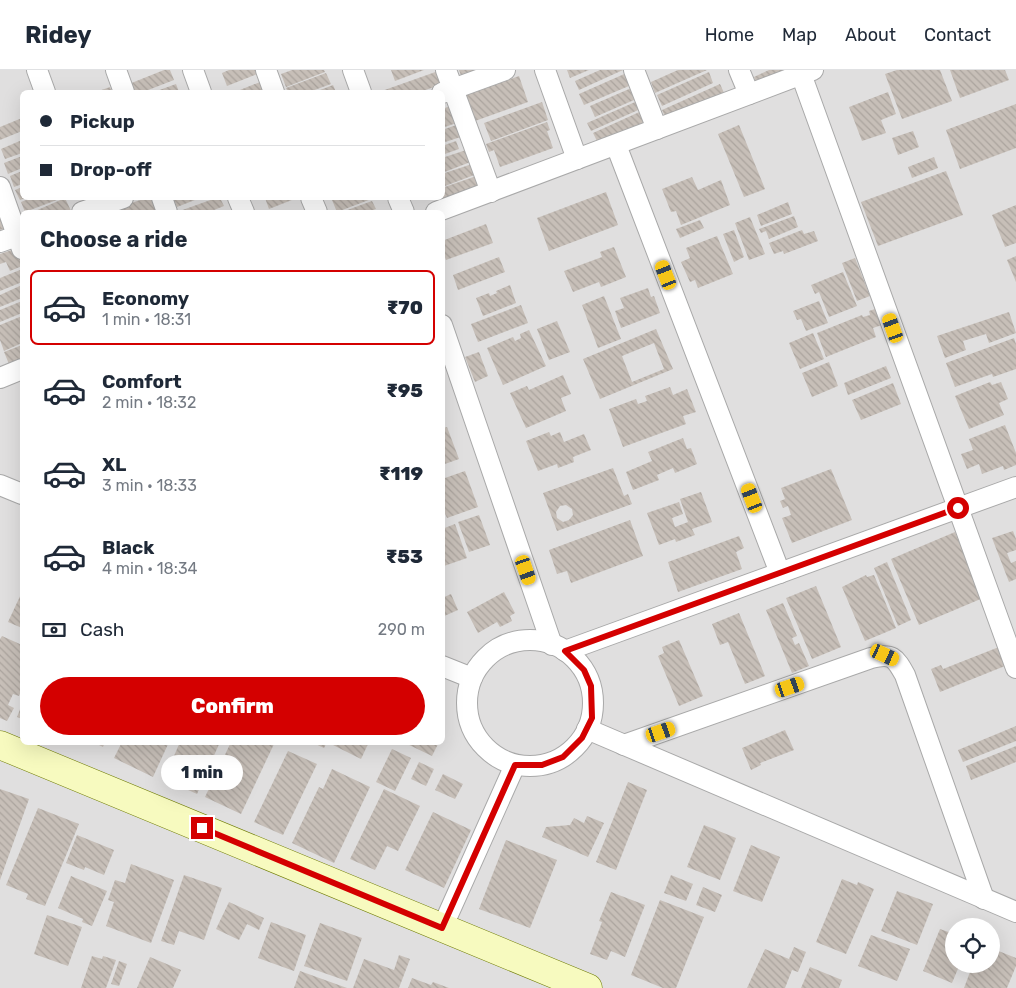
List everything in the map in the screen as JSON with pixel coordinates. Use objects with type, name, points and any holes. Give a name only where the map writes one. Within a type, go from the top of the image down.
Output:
[{"type":"street","points":[[37,70],[44,90]]},
{"type":"street","points":[[116,70],[123,90]]},
{"type":"street","points":[[193,70],[200,90]]},
{"type":"street","points":[[266,70],[273,90]]},
{"type":"street","points":[[353,70],[359,90]]},
{"type":"street","points":[[446,70],[448,91],[491,192]]},
{"type":"street","points":[[448,91],[505,70]]},
{"type":"street","points":[[545,70],[576,159]]},
{"type":"street","points":[[634,70],[657,129]]},
{"type":"street","points":[[739,70],[749,94]]},
{"type":"street","points":[[442,210],[807,72],[958,508],[1016,668]]},
{"type":"street","points":[[616,144],[780,573]]},
{"type":"street","points":[[0,188],[16,240]]},
{"type":"street","points":[[85,208],[115,200]]},
{"type":"street","points":[[445,333],[559,648]]},
{"type":"street","points":[[0,378],[20,370]]},
{"type":"street","points":[[0,485],[20,493]]},
{"type":"street","points":[[559,648],[780,573],[1016,487]]},
{"type":"street","points":[[516,642],[544,642],[559,648],[584,670],[591,686],[592,718],[582,738],[563,757],[542,765],[515,765],[497,758],[475,737],[467,712],[468,689],[472,678],[476,670],[496,650],[516,642]]},
{"type":"street","points":[[624,745],[871,658],[885,655],[897,660],[905,674],[984,899]]},
{"type":"street","points":[[445,667],[472,678]]},
{"type":"street","points":[[587,729],[1016,912]]},
{"type":"street","points":[[0,745],[588,988]]},
{"type":"street","points":[[442,928],[515,765]]},
{"type":"shaded area","points":[[0,70],[1016,70],[1016,988],[0,988]]},
{"type":"building","points":[[164,70],[170,70],[174,80],[148,90],[132,90],[129,84]]},
{"type":"building","points":[[229,70],[259,70],[260,73],[227,86],[222,73]]},
{"type":"building","points":[[292,70],[324,70],[325,72],[286,87],[281,74]]},
{"type":"building","points":[[391,70],[424,70],[395,81]]},
{"type":"building","points":[[441,70],[451,81],[426,90],[385,90]]},
{"type":"building","points":[[459,70],[492,70],[463,81]]},
{"type":"building","points":[[567,70],[589,70],[570,78]]},
{"type":"building","points":[[600,70],[623,70],[579,90],[575,81]]},
{"type":"building","points":[[678,70],[707,70],[655,93],[651,82]]},
{"type":"building","points":[[769,70],[797,70],[758,87],[754,77]]},
{"type":"building","points":[[897,70],[940,70],[952,101],[902,119],[885,74]]},
{"type":"building","points":[[950,70],[1005,70],[1009,80],[960,98]]},
{"type":"building","points":[[631,71],[636,83],[584,105],[579,94]]},
{"type":"building","points":[[709,72],[713,83],[662,106],[657,95]]},
{"type":"building","points":[[326,73],[331,84],[314,90],[287,90],[286,88]]},
{"type":"building","points":[[519,76],[528,102],[475,121],[466,95]]},
{"type":"building","points":[[270,78],[265,90],[240,90]]},
{"type":"building","points":[[176,84],[178,90],[160,90]]},
{"type":"building","points":[[720,84],[725,95],[667,121],[662,110]]},
{"type":"building","points":[[333,85],[335,90],[320,90]]},
{"type":"building","points":[[636,86],[641,97],[595,117],[590,106]]},
{"type":"building","points":[[888,92],[896,114],[881,120],[886,133],[862,141],[849,107]]},
{"type":"building","points":[[642,99],[645,107],[591,131],[587,123]]},
{"type":"building","points":[[542,102],[548,120],[491,141],[484,123]]},
{"type":"building","points":[[459,103],[465,120],[445,127],[445,108]]},
{"type":"building","points":[[1016,104],[1016,148],[960,169],[946,130]]},
{"type":"building","points":[[646,109],[652,122],[599,145],[593,133]]},
{"type":"building","points":[[20,119],[20,132],[0,140],[0,127]]},
{"type":"building","points":[[465,122],[470,134],[445,142],[445,129]]},
{"type":"building","points":[[547,122],[550,130],[547,131],[553,148],[500,167],[494,150],[489,152],[486,144]]},
{"type":"building","points":[[739,125],[765,189],[744,197],[718,134]]},
{"type":"building","points":[[913,131],[919,147],[898,155],[892,138]]},
{"type":"building","points":[[20,141],[20,154],[5,159],[1,149]]},
{"type":"building","points":[[456,141],[459,149],[445,154],[445,145]]},
{"type":"building","points":[[469,149],[473,161],[445,172],[445,157]]},
{"type":"building","points":[[20,157],[20,169],[8,174],[4,163]]},
{"type":"building","points":[[934,157],[938,168],[912,178],[908,167]]},
{"type":"building","points":[[472,164],[477,174],[445,186],[445,173]]},
{"type":"building","points":[[946,171],[963,215],[878,246],[861,202]]},
{"type":"building","points":[[20,172],[20,185],[14,187],[10,176]]},
{"type":"building","points":[[482,174],[488,188],[443,204],[441,200],[445,200],[445,187]]},
{"type":"building","points":[[692,177],[698,190],[721,180],[730,205],[681,225],[676,211],[671,212],[662,189]]},
{"type":"building","points":[[20,188],[20,200],[15,190]]},
{"type":"building","points":[[606,192],[618,225],[549,251],[537,218]]},
{"type":"building","points":[[26,200],[57,200],[30,210],[24,210],[21,202]]},
{"type":"building","points":[[60,200],[66,200],[71,210],[38,210]]},
{"type":"building","points":[[140,200],[158,200],[157,210],[111,210]]},
{"type":"building","points":[[174,200],[195,200],[177,207]]},
{"type":"building","points":[[210,200],[221,200],[224,206],[214,210],[183,210]]},
{"type":"building","points":[[266,200],[292,200],[269,209]]},
{"type":"building","points":[[332,200],[369,200],[342,210],[336,210]]},
{"type":"building","points":[[372,201],[376,209],[373,210],[347,210]]},
{"type":"building","points":[[788,202],[792,214],[761,226],[757,215]]},
{"type":"building","points":[[1016,205],[1016,243],[1005,247],[992,215]]},
{"type":"building","points":[[794,216],[798,227],[769,239],[766,231],[761,233],[759,229]]},
{"type":"building","points":[[2,217],[6,228],[0,230],[0,218]]},
{"type":"building","points":[[750,217],[765,254],[749,260],[735,223]]},
{"type":"building","points":[[700,220],[704,228],[680,238],[676,229]]},
{"type":"building","points":[[486,224],[493,243],[446,260],[445,240]]},
{"type":"building","points":[[734,230],[744,257],[734,262],[723,234]]},
{"type":"building","points":[[802,230],[804,234],[814,231],[818,241],[784,254],[783,251],[774,254],[769,243]]},
{"type":"building","points":[[717,236],[733,274],[698,288],[695,280],[690,282],[681,262],[690,258],[686,248]]},
{"type":"building","points":[[614,247],[626,277],[601,287],[599,282],[573,292],[564,271],[602,257],[600,252]]},
{"type":"building","points":[[18,248],[20,267],[10,271],[6,262],[0,264],[0,254]]},
{"type":"building","points":[[1016,256],[1016,282],[1007,260]]},
{"type":"building","points":[[499,257],[505,272],[458,290],[453,275]]},
{"type":"building","points":[[855,258],[870,296],[857,301],[842,263]]},
{"type":"building","points":[[20,270],[20,283],[0,291],[0,278]]},
{"type":"building","points":[[843,272],[857,306],[829,317],[819,292],[815,294],[811,285]]},
{"type":"building","points":[[510,285],[516,303],[483,316],[476,298],[489,293],[490,296]]},
{"type":"building","points":[[20,286],[20,299],[0,307],[0,295]]},
{"type":"building","points":[[648,288],[651,297],[654,296],[660,313],[621,328],[615,311],[624,308],[620,298]]},
{"type":"building","points":[[604,296],[621,339],[598,348],[582,305]]},
{"type":"building","points":[[819,301],[828,323],[806,331],[801,319],[797,320],[793,311]]},
{"type":"building","points":[[20,302],[20,314],[0,322],[0,310]]},
{"type":"building","points":[[521,305],[528,323],[478,342],[471,324]]},
{"type":"building","points":[[875,309],[882,325],[873,328],[876,337],[826,357],[817,333],[862,315],[863,317],[870,315],[869,311]]},
{"type":"building","points":[[1009,312],[1016,333],[989,343],[986,334],[963,341],[966,350],[945,358],[937,336]]},
{"type":"building","points":[[20,317],[20,344],[4,351],[0,340],[0,325]]},
{"type":"building","points":[[557,321],[570,352],[549,360],[537,329]]},
{"type":"building","points":[[656,329],[673,369],[600,399],[583,359]],"holes":[[[654,343],[664,369],[632,382],[622,356]]]},
{"type":"building","points":[[529,330],[546,366],[503,385],[487,348],[513,337],[515,341],[521,338],[520,334]]},
{"type":"building","points":[[813,333],[824,359],[800,369],[789,343]]},
{"type":"building","points":[[1014,338],[1016,344],[1016,369],[993,377],[992,374],[955,387],[946,363]]},
{"type":"building","points":[[20,346],[20,360],[9,364],[4,352]]},
{"type":"building","points":[[479,352],[488,376],[475,382],[465,357]]},
{"type":"building","points":[[829,362],[838,386],[812,397],[802,373]]},
{"type":"building","points":[[886,366],[891,378],[848,395],[844,383]]},
{"type":"building","points":[[563,375],[571,394],[561,398],[566,411],[526,428],[510,393],[527,386],[529,390]]},
{"type":"building","points":[[990,382],[992,385],[1001,382],[1008,399],[999,403],[1004,415],[969,429],[955,396]]},
{"type":"building","points":[[893,383],[901,404],[861,420],[852,400]]},
{"type":"building","points":[[670,387],[673,395],[687,389],[696,412],[683,416],[686,424],[623,447],[609,409],[636,399],[638,404],[647,401],[645,396]]},
{"type":"building","points":[[1005,425],[1016,453],[1016,465],[1004,470],[1003,466],[982,474],[979,464],[967,469],[961,454],[973,450],[969,439]]},
{"type":"building","points":[[445,427],[447,427],[459,459],[445,464]]},
{"type":"building","points":[[549,432],[551,436],[560,432],[564,442],[584,434],[591,450],[573,457],[574,462],[558,468],[557,464],[538,471],[526,441]]},
{"type":"building","points":[[683,438],[687,449],[691,448],[697,464],[675,473],[673,468],[657,475],[659,480],[633,490],[626,472],[652,461],[648,452]]},
{"type":"building","points":[[613,468],[624,496],[628,494],[632,504],[557,531],[543,493]],"holes":[[[566,505],[572,509],[573,515],[569,520],[563,522],[557,518],[556,512],[560,506]]]},
{"type":"building","points":[[831,469],[852,520],[792,543],[782,518],[791,515],[788,506],[783,508],[780,501],[785,499],[781,488]]},
{"type":"building","points":[[465,471],[478,507],[447,518],[445,514],[445,478]]},
{"type":"building","points":[[701,492],[712,522],[692,529],[695,535],[676,542],[675,539],[659,545],[647,513],[679,502],[683,514],[672,518],[675,527],[688,522],[680,499]]},
{"type":"building","points":[[479,515],[490,545],[469,552],[458,522]]},
{"type":"building","points":[[630,520],[643,556],[571,583],[567,571],[557,574],[549,550]]},
{"type":"building","points":[[455,524],[467,558],[445,566],[445,528]]},
{"type":"building","points":[[1013,531],[1016,539],[1016,550],[1007,553],[1011,563],[1016,561],[1016,579],[1009,582],[992,538]]},
{"type":"building","points":[[955,532],[983,598],[919,625],[891,559]]},
{"type":"building","points":[[739,536],[744,548],[736,552],[742,569],[678,592],[668,562]]},
{"type":"building","points":[[887,562],[911,620],[898,626],[874,568]]},
{"type":"building","points":[[866,575],[867,577],[874,575],[896,628],[865,641],[842,587]]},
{"type":"building","points":[[816,586],[841,647],[812,659],[786,598]]},
{"type":"building","points":[[504,592],[515,613],[510,616],[512,621],[500,627],[497,622],[478,633],[467,612]]},
{"type":"building","points":[[451,594],[458,610],[445,616],[445,597]]},
{"type":"building","points":[[20,596],[20,627],[8,622]]},
{"type":"building","points":[[783,603],[797,636],[792,638],[795,645],[799,643],[809,666],[792,673],[766,610]]},
{"type":"building","points":[[739,613],[765,676],[745,684],[728,642],[720,645],[712,624]]},
{"type":"building","points":[[2,636],[20,644],[20,694],[19,696],[13,694],[8,705],[14,708],[7,721],[0,718],[0,639]]},
{"type":"building","points":[[679,640],[703,696],[679,706],[658,656],[664,653],[662,647]]},
{"type":"building","points":[[1004,645],[1005,666],[940,692],[931,669],[941,665],[943,669]]},
{"type":"building","points":[[1016,726],[1016,741],[963,762],[958,750]]},
{"type":"building","points":[[785,730],[794,750],[760,763],[761,765],[751,770],[742,748]]},
{"type":"building","points":[[120,745],[168,745],[153,777],[114,758]]},
{"type":"building","points":[[179,745],[219,745],[197,794],[164,779]]},
{"type":"building","points":[[230,745],[274,745],[241,814],[205,797]]},
{"type":"building","points":[[333,745],[368,745],[361,759]]},
{"type":"building","points":[[409,745],[438,745],[432,756]]},
{"type":"building","points":[[1016,746],[1016,762],[971,780],[966,766]]},
{"type":"building","points":[[392,749],[411,758],[395,791],[376,782]]},
{"type":"building","points":[[288,751],[317,764],[283,835],[254,822]]},
{"type":"building","points":[[419,762],[434,769],[426,786],[411,779]]},
{"type":"building","points":[[332,769],[370,787],[334,863],[292,843],[319,787],[323,789]]},
{"type":"building","points":[[443,774],[463,784],[455,799],[435,790]]},
{"type":"building","points":[[628,782],[647,790],[616,870],[596,862]]},
{"type":"building","points":[[0,789],[29,799],[0,880]]},
{"type":"building","points":[[384,789],[420,806],[398,851],[387,846],[375,870],[350,859]]},
{"type":"building","points":[[38,808],[79,824],[45,906],[26,899],[28,894],[6,885]]},
{"type":"building","points":[[433,812],[471,830],[444,888],[405,870]]},
{"type":"building","points":[[587,816],[604,823],[588,857],[542,837],[546,827],[570,825],[574,818],[584,823]]},
{"type":"building","points":[[704,825],[736,838],[720,880],[687,867]]},
{"type":"building","points":[[77,835],[114,850],[104,875],[85,867],[84,870],[66,863]]},
{"type":"building","points":[[506,840],[557,860],[530,928],[479,909]]},
{"type":"building","points":[[751,845],[780,857],[762,902],[733,891]]},
{"type":"building","points":[[131,864],[174,880],[151,943],[106,926],[114,902],[108,900],[115,880],[125,883]]},
{"type":"building","points":[[184,875],[222,888],[204,940],[179,931],[174,945],[161,941]]},
{"type":"building","points":[[671,875],[693,884],[686,901],[664,893]]},
{"type":"building","points":[[71,876],[107,891],[92,926],[82,922],[83,919],[58,908]]},
{"type":"building","points":[[842,879],[857,885],[858,882],[874,889],[846,954],[816,942]]},
{"type":"building","points":[[703,887],[722,895],[715,912],[696,905]]},
{"type":"building","points":[[897,891],[933,904],[917,945],[881,931]]},
{"type":"building","points":[[611,892],[645,905],[625,957],[611,951],[607,960],[590,954],[602,922],[599,921]]},
{"type":"building","points":[[660,900],[704,917],[676,988],[663,988],[631,975]]},
{"type":"building","points":[[229,902],[264,918],[259,930],[247,924],[239,940],[216,929]]},
{"type":"building","points":[[47,915],[82,927],[68,966],[34,954]]},
{"type":"building","points":[[271,922],[306,935],[294,971],[258,958]]},
{"type":"building","points":[[320,923],[362,938],[347,981],[304,966]]},
{"type":"building","points":[[940,929],[945,931],[945,973],[956,973],[952,983],[923,971]]},
{"type":"building","points":[[871,935],[910,949],[897,981],[858,966]]},
{"type":"building","points":[[794,947],[806,952],[798,972],[792,970],[785,988],[747,988],[765,949],[789,959]]},
{"type":"building","points":[[1000,952],[1016,958],[1016,966],[1007,988],[964,988],[970,973],[1000,973]]},
{"type":"building","points":[[399,955],[410,959],[399,988],[353,988],[364,959],[394,970]]},
{"type":"building","points":[[92,956],[102,959],[103,956],[116,960],[106,988],[81,988]]},
{"type":"building","points":[[150,957],[181,970],[173,988],[137,988]]},
{"type":"building","points":[[119,961],[127,964],[119,986],[111,984]]},
{"type":"building","points":[[810,967],[842,980],[839,988],[801,988]]},
{"type":"building","points":[[300,971],[347,988],[294,988]]},
{"type":"building","points":[[412,978],[431,985],[433,982],[449,988],[408,988]]},
{"type":"route","points":[[202,828],[442,928],[515,765],[542,765],[563,757],[582,738],[592,718],[591,686],[584,670],[565,651],[958,508]]}]
